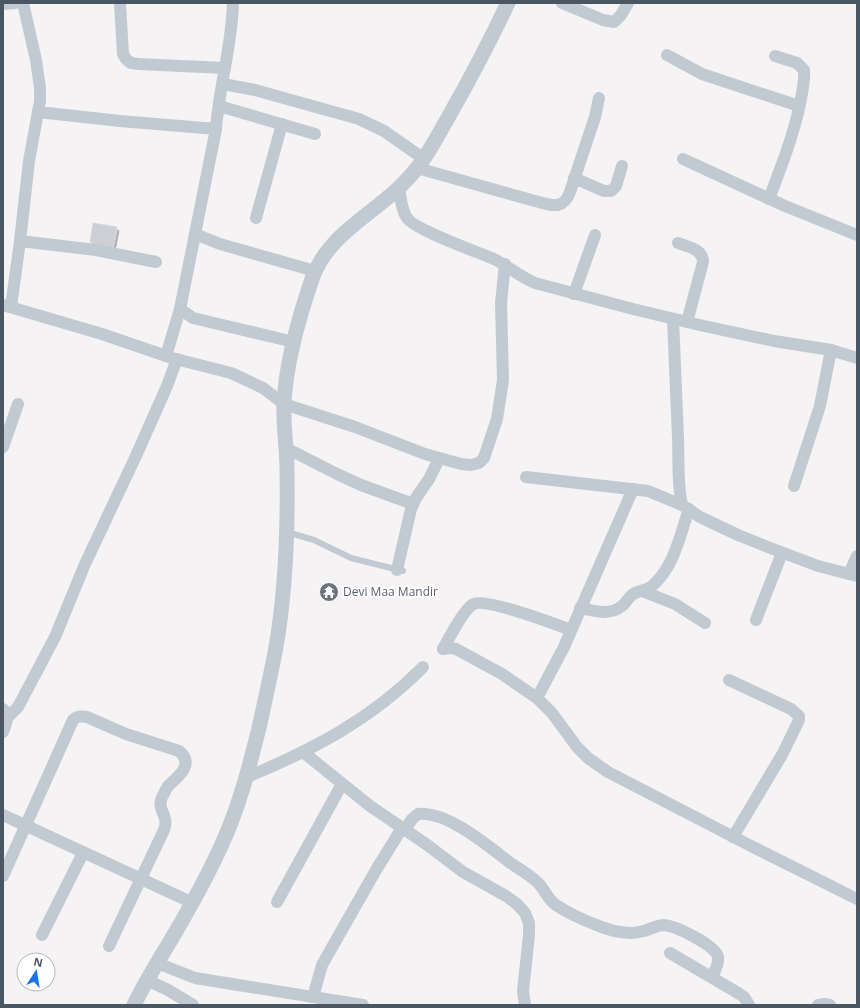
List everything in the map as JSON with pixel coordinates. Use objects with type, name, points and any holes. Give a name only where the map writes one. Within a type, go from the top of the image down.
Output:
[{"type":"street","points":[[3,4],[15,3]]},
{"type":"street","points":[[23,3],[32,40],[40,88],[38,112],[28,166],[20,241],[7,306],[102,334],[171,357],[231,373],[263,388],[284,404],[348,424],[439,459],[471,465],[479,463],[484,458],[497,419],[502,380],[501,303],[505,264]]},
{"type":"street","points":[[120,3],[123,54],[126,60],[131,63],[151,66],[226,68]]},
{"type":"street","points":[[3,732],[5,713],[18,706],[55,637],[85,564],[167,386],[180,309],[216,129],[222,84],[230,44],[233,3]]},
{"type":"street","points":[[134,1005],[192,903],[233,819],[247,777],[267,694],[276,645],[282,595],[287,532],[284,404],[287,375],[294,342],[315,271],[320,260],[332,244],[399,188],[421,164],[481,58],[508,3]]},
{"type":"street","points":[[562,3],[603,20],[614,22],[621,15],[628,3]]},
{"type":"street","points":[[667,55],[702,74],[799,106]]},
{"type":"street","points":[[769,199],[792,135],[799,106],[804,70],[797,63],[775,56]]},
{"type":"street","points":[[222,84],[256,90],[359,119],[384,131],[421,164],[555,206],[562,204],[567,199],[595,117],[599,98]]},
{"type":"street","points":[[219,106],[315,134]]},
{"type":"street","points":[[38,112],[216,129]]},
{"type":"street","points":[[256,218],[282,124]]},
{"type":"street","points":[[683,160],[769,199],[857,235]]},
{"type":"street","points":[[574,178],[604,191],[611,192],[616,186],[622,166]]},
{"type":"street","points":[[399,188],[406,218],[414,224],[427,231],[494,258],[505,264],[518,275],[534,283],[673,319],[774,341],[831,350],[857,358]]},
{"type":"street","points":[[195,234],[220,244],[315,271]]},
{"type":"street","points":[[574,294],[594,235]]},
{"type":"street","points":[[20,241],[96,250],[156,262]]},
{"type":"street","points":[[678,243],[698,251],[703,257],[703,262],[686,322]]},
{"type":"street","points":[[180,309],[193,318],[294,342]]},
{"type":"street","points":[[580,608],[610,612],[617,610],[632,595],[647,590],[656,583],[666,569],[675,549],[685,507],[679,492],[678,479],[673,319]]},
{"type":"street","points":[[794,486],[820,406],[831,350]]},
{"type":"street","points":[[3,447],[18,404]]},
{"type":"street","points":[[286,448],[355,482],[413,504]]},
{"type":"street","points":[[400,571],[406,526],[413,504],[429,479],[439,459]]},
{"type":"street","points":[[526,477],[648,491],[685,507],[700,517],[782,553],[818,566],[853,575],[857,556]]},
{"type":"street","points":[[536,698],[558,659],[580,608],[600,568],[633,489]]},
{"type":"street","points":[[756,620],[782,553]]},
{"type":"street","points":[[642,592],[675,604],[705,623]]},
{"type":"street","points":[[571,630],[510,610],[492,605],[474,603],[464,614],[443,649],[456,649],[465,653],[521,686],[552,713],[577,747],[598,765],[733,837],[857,899]]},
{"type":"street","points":[[247,777],[279,764],[356,723],[383,703],[423,667]]},
{"type":"street","points":[[730,680],[791,709],[799,716],[800,720],[783,753],[733,837]]},
{"type":"street","points":[[3,876],[73,720],[76,717],[87,717],[126,734],[179,751],[184,755],[184,767],[181,774],[167,787],[160,801],[160,806],[165,816],[166,824],[109,946]]},
{"type":"street","points":[[303,752],[370,806],[426,844],[463,872],[506,896],[517,904],[525,913],[529,923],[523,991],[525,1005]]},
{"type":"street","points":[[277,902],[342,784]]},
{"type":"street","points":[[313,997],[322,965],[376,870],[404,829],[418,814],[428,814],[447,821],[478,838],[530,876],[540,885],[548,898],[570,914],[606,929],[631,934],[662,925],[679,929],[708,946],[716,953],[718,962],[712,977]]},
{"type":"street","points":[[3,815],[192,903]]},
{"type":"street","points":[[42,935],[83,853]]},
{"type":"street","points":[[670,953],[744,997],[749,1005]]},
{"type":"street","points":[[158,963],[195,978],[363,1005]]},
{"type":"street","points":[[147,980],[168,990],[193,1005]]},
{"type":"street","points":[[818,1005],[830,1005]]},
{"type":"lane","points":[[287,532],[314,540],[351,558],[400,571]]},
{"type":"building","points":[[93,223],[117,227],[113,248],[95,245],[95,243],[90,242]]},
{"type":"place","name":"Devi Maa Mandir","points":[[329,592]]}]
